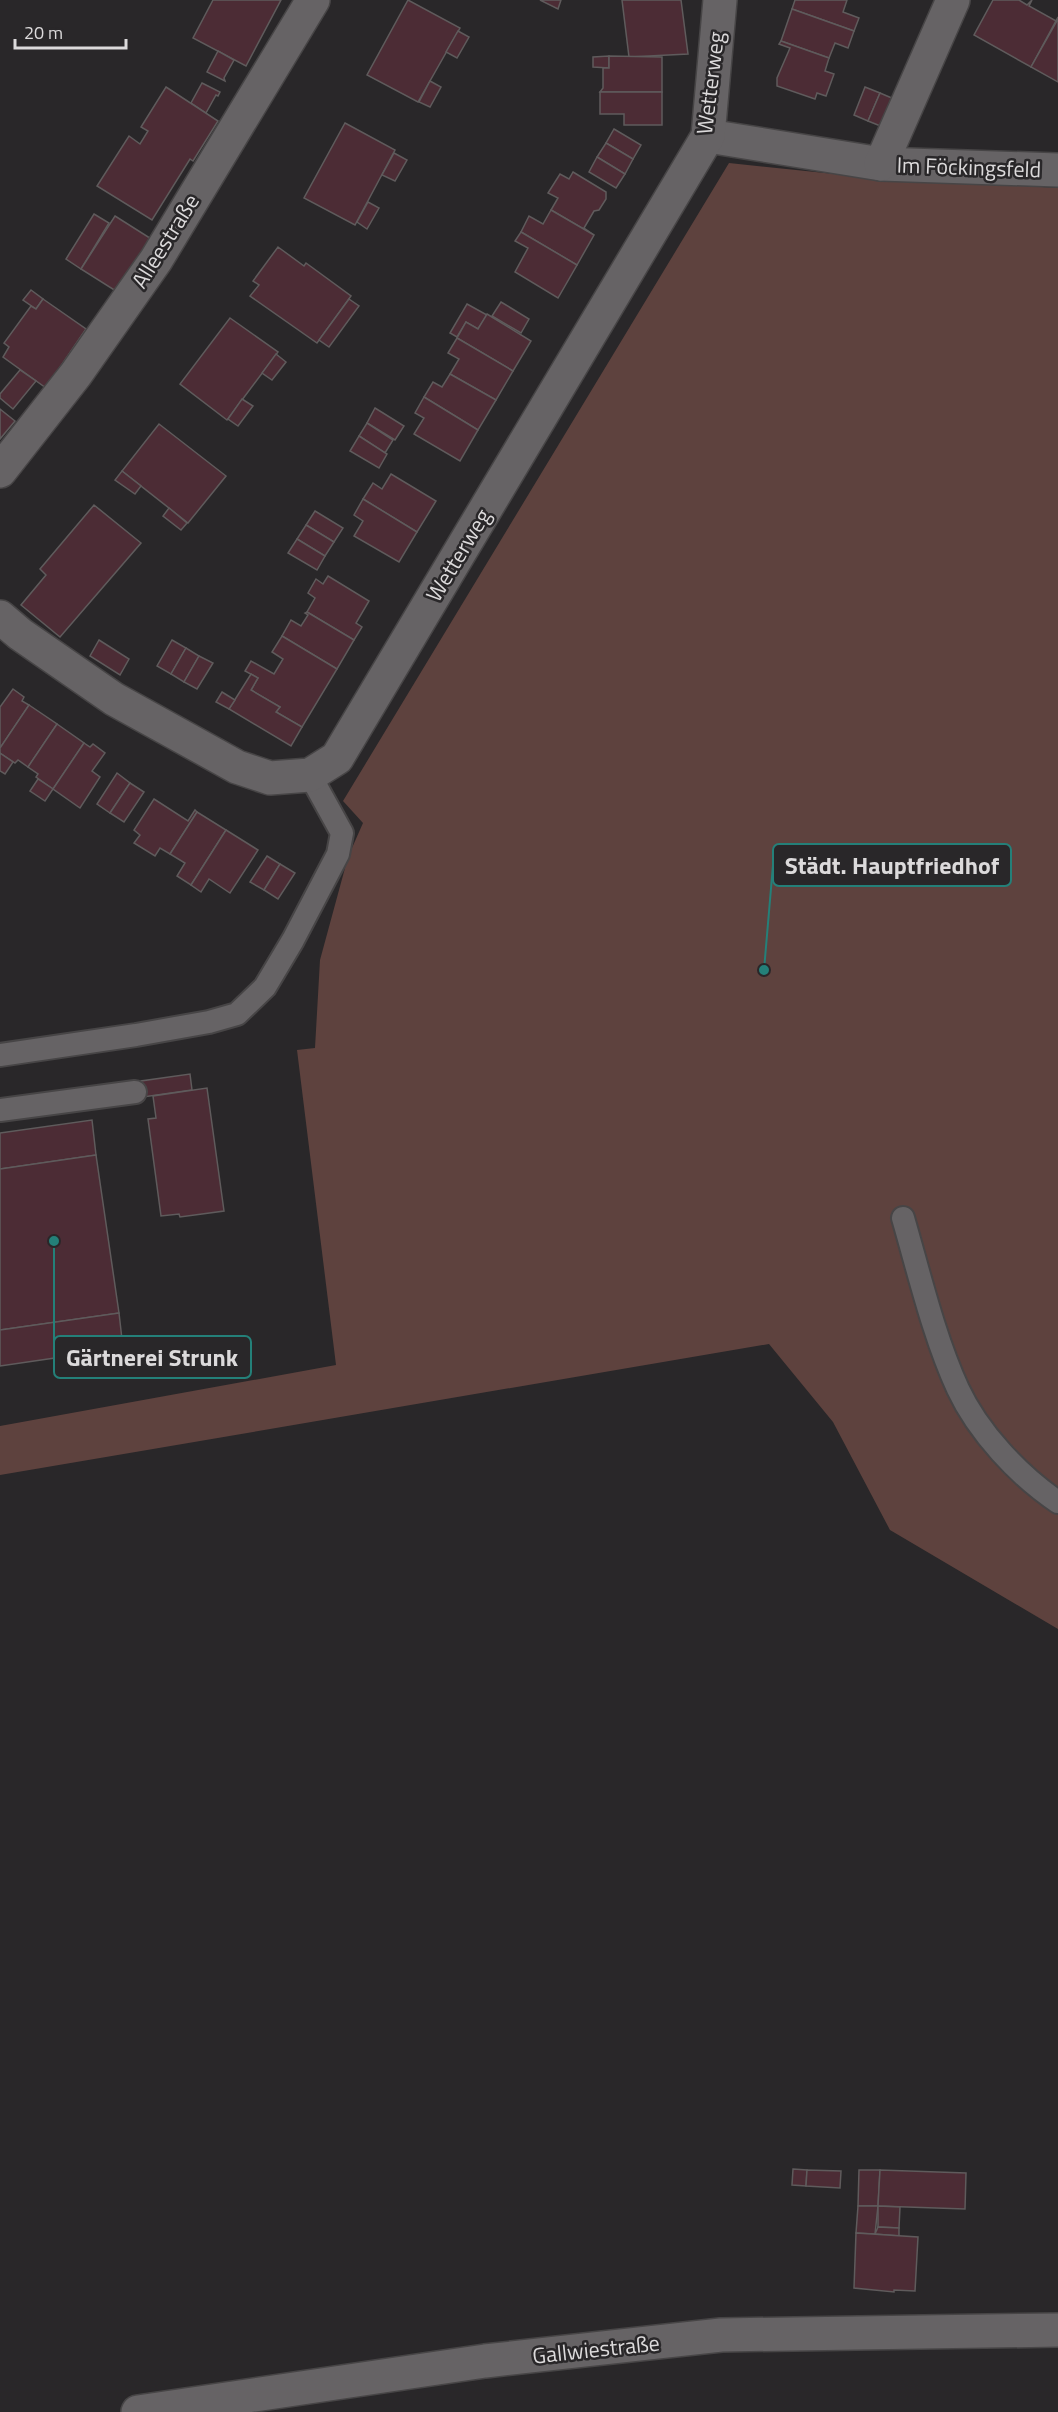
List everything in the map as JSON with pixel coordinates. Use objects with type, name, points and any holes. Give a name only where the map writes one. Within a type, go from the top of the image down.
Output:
[{"type":"street","name":"Alleestraße","points":[[0,471],[76,374],[156,260],[313,0]]},
{"type":"street","name":"Wetterweg","points":[[0,617],[20,634],[114,699],[237,767],[270,778],[310,775],[337,758],[708,136],[720,0]]},
{"type":"street","name":"Im Föckingsfeld","points":[[881,164],[953,0]]},
{"type":"street","name":"Im Föckingsfeld","points":[[708,136],[881,164],[1058,170]]},
{"type":"street","name":"Gallwiestraße","points":[[138,2412],[485,2361],[721,2335],[1058,2330]]},
{"type":"lane","points":[[0,1055],[146,1034],[209,1022],[237,1014],[265,987],[293,940],[338,854],[342,833],[310,775]]},
{"type":"lane","points":[[0,1110],[135,1092]]},
{"type":"lane","points":[[903,1218],[926,1300],[958,1390],[991,1442],[1058,1502]]},
{"type":"shaded area","points":[[729,163],[864,177],[1058,188],[1058,1629],[890,1530],[833,1422],[769,1344],[0,1475],[0,1426],[336,1365],[297,1050],[315,1048],[320,960],[348,857],[363,823],[343,801]]},
{"type":"building","points":[[213,0],[281,0],[246,66],[193,38]]},
{"type":"building","points":[[408,0],[460,28],[418,102],[367,75]]},
{"type":"building","points":[[540,0],[561,0],[558,9]]},
{"type":"building","points":[[622,0],[681,0],[688,54],[629,57]]},
{"type":"building","points":[[795,0],[847,0],[843,12],[859,18],[854,31],[792,9]]},
{"type":"building","points":[[993,0],[1019,0],[1027,5],[1032,0],[1029,6],[1056,21],[1031,67],[974,35]]},
{"type":"building","points":[[792,9],[854,31],[848,48],[835,43],[829,58],[781,41]]},
{"type":"building","points":[[1058,19],[1058,82],[1031,67]]},
{"type":"building","points":[[458,31],[469,37],[457,58],[446,52]]},
{"type":"building","points":[[781,41],[829,58],[825,71],[834,74],[826,96],[817,93],[815,99],[777,86],[777,78],[790,48],[779,44]]},
{"type":"building","points":[[218,51],[234,60],[224,78],[225,81],[207,72]]},
{"type":"building","points":[[609,56],[609,68],[593,67],[593,57]]},
{"type":"building","points":[[609,56],[662,57],[662,92],[600,92],[603,88],[603,68],[609,68]]},
{"type":"building","points":[[430,81],[441,87],[430,107],[419,102]]},
{"type":"building","points":[[202,83],[220,92],[206,113],[191,103]]},
{"type":"building","points":[[166,87],[218,121],[193,161],[190,159],[152,220],[97,186],[129,136],[140,144],[148,131],[141,127]]},
{"type":"building","points":[[865,87],[880,93],[868,121],[854,115]]},
{"type":"building","points":[[600,92],[662,92],[662,125],[624,125],[624,114],[600,114]]},
{"type":"building","points":[[880,93],[894,99],[883,127],[868,121]]},
{"type":"building","points":[[345,123],[395,150],[355,225],[304,198]]},
{"type":"building","points":[[614,129],[641,145],[633,159],[606,143]]},
{"type":"building","points":[[606,143],[633,159],[625,174],[597,157]]},
{"type":"building","points":[[394,153],[407,160],[395,181],[382,175]]},
{"type":"building","points":[[597,157],[625,174],[616,188],[589,172]]},
{"type":"building","points":[[573,172],[606,192],[606,199],[599,210],[594,211],[584,228],[594,235],[551,210],[558,198],[548,193],[560,174],[569,179]]},
{"type":"building","points":[[368,202],[379,208],[367,229],[357,222]]},
{"type":"building","points":[[551,210],[594,235],[577,265],[521,232],[529,216],[543,224]]},
{"type":"building","points":[[94,214],[109,223],[81,269],[66,259]]},
{"type":"building","points":[[115,216],[153,240],[119,293],[81,269]]},
{"type":"building","points":[[521,232],[577,265],[558,298],[515,272],[528,248],[515,241]]},
{"type":"building","points":[[278,247],[304,266],[306,263],[351,296],[317,343],[250,296],[259,285],[253,281]]},
{"type":"building","points":[[31,290],[43,299],[36,309],[23,300]]},
{"type":"building","points":[[43,299],[86,329],[46,388],[3,357],[9,347],[4,343],[31,306],[36,309]]},
{"type":"building","points":[[349,299],[359,306],[329,347],[319,340]]},
{"type":"building","points":[[501,302],[529,319],[521,333],[492,316]]},
{"type":"building","points":[[467,304],[487,315],[478,329],[466,322],[457,337],[450,333]]},
{"type":"building","points":[[487,314],[531,341],[513,371],[457,338],[466,322],[478,329]]},
{"type":"building","points":[[230,318],[278,352],[227,420],[180,384]]},
{"type":"building","points":[[457,338],[513,371],[496,400],[450,374],[459,359],[448,353]]},
{"type":"building","points":[[276,354],[286,362],[272,380],[262,373]]},
{"type":"building","points":[[20,370],[36,381],[13,409],[0,398],[0,394]]},
{"type":"building","points":[[450,374],[496,400],[478,430],[424,397],[433,382],[442,387]]},
{"type":"building","points":[[424,397],[478,430],[460,461],[414,434],[424,418],[415,413]]},
{"type":"building","points":[[242,399],[253,406],[238,426],[228,419]]},
{"type":"building","points":[[375,408],[404,426],[395,440],[367,423]]},
{"type":"building","points":[[0,409],[15,421],[0,439]]},
{"type":"building","points":[[367,423],[393,440],[385,453],[359,436]]},
{"type":"building","points":[[159,424],[226,476],[188,523],[122,471]]},
{"type":"building","points":[[359,436],[387,454],[379,468],[350,451]]},
{"type":"building","points":[[122,471],[141,486],[135,494],[115,480]]},
{"type":"building","points":[[391,474],[436,501],[417,532],[363,499],[373,483],[382,489]]},
{"type":"building","points":[[363,499],[417,532],[399,562],[354,536],[363,521],[354,515]]},
{"type":"building","points":[[94,505],[141,543],[60,637],[21,605],[46,575],[40,569]]},
{"type":"building","points":[[169,508],[187,523],[181,530],[163,516]]},
{"type":"building","points":[[315,511],[343,528],[334,542],[306,525]]},
{"type":"building","points":[[306,525],[334,542],[325,556],[297,539]]},
{"type":"building","points":[[297,539],[325,556],[317,570],[288,553]]},
{"type":"building","points":[[328,576],[369,601],[356,623],[362,627],[354,640],[307,612],[315,598],[308,593],[316,579],[323,584]]},
{"type":"building","points":[[307,612],[354,640],[337,669],[282,636],[291,620],[301,626],[308,615],[305,613]]},
{"type":"building","points":[[282,636],[337,669],[302,727],[276,712],[280,707],[251,690],[258,678],[245,671],[251,661],[274,674],[283,659],[272,652]]},
{"type":"building","points":[[99,640],[129,659],[120,675],[90,656]]},
{"type":"building","points":[[172,640],[186,648],[171,674],[157,666]]},
{"type":"building","points":[[186,648],[199,656],[184,682],[171,674]]},
{"type":"building","points":[[199,656],[213,663],[197,689],[184,682]]},
{"type":"building","points":[[251,674],[258,678],[251,690],[280,707],[276,712],[302,727],[291,746],[229,709]]},
{"type":"building","points":[[13,689],[24,697],[22,701],[29,705],[0,748],[0,707]]},
{"type":"building","points":[[222,692],[235,700],[229,709],[216,702]]},
{"type":"building","points":[[29,705],[57,724],[28,767],[18,760],[15,763],[0,753],[0,748]]},
{"type":"building","points":[[57,724],[84,743],[53,789],[36,777],[38,774],[28,767]]},
{"type":"building","points":[[84,743],[90,747],[93,744],[105,753],[92,771],[100,777],[80,808],[53,789]]},
{"type":"building","points":[[0,753],[13,762],[5,774],[0,771]]},
{"type":"building","points":[[117,773],[130,783],[110,813],[97,804]]},
{"type":"building","points":[[38,779],[53,789],[45,801],[30,791]]},
{"type":"building","points":[[130,783],[144,792],[124,822],[110,813]]},
{"type":"building","points":[[154,799],[188,821],[195,810],[197,812],[170,854],[160,848],[155,856],[134,843],[140,835],[134,830]]},
{"type":"building","points":[[197,812],[226,830],[191,885],[177,876],[185,863],[170,854]]},
{"type":"building","points":[[226,830],[258,850],[230,893],[209,879],[201,892],[191,885]]},
{"type":"building","points":[[267,856],[280,864],[264,890],[250,882]]},
{"type":"building","points":[[280,864],[295,873],[278,899],[264,890]]},
{"type":"building","points":[[190,1074],[192,1090],[143,1097],[141,1081]]},
{"type":"building","points":[[207,1088],[224,1211],[180,1217],[179,1214],[161,1216],[148,1119],[156,1118],[153,1096]]},
{"type":"building","points":[[92,1120],[96,1155],[0,1169],[0,1133]]},
{"type":"building","points":[[96,1155],[119,1313],[0,1330],[0,1169]]},
{"type":"building","points":[[119,1313],[123,1348],[0,1366],[0,1330]]},
{"type":"building","points":[[793,2169],[807,2170],[806,2186],[792,2185]]},
{"type":"building","points":[[807,2170],[841,2171],[840,2188],[806,2186]]},
{"type":"building","points":[[859,2170],[880,2170],[878,2206],[858,2206]]},
{"type":"building","points":[[880,2170],[966,2173],[965,2209],[878,2206]]},
{"type":"building","points":[[858,2206],[878,2206],[875,2234],[856,2233]]},
{"type":"building","points":[[878,2206],[900,2207],[899,2228],[878,2227]]},
{"type":"building","points":[[878,2227],[899,2228],[899,2236],[875,2234]]},
{"type":"building","points":[[856,2233],[918,2237],[915,2291],[894,2290],[894,2292],[854,2288]]},
{"type":"place","name":"Städt. Hauptfriedhof","points":[[764,970]]},
{"type":"place","name":"Gärtnerei Strunk","points":[[54,1241]]}]
